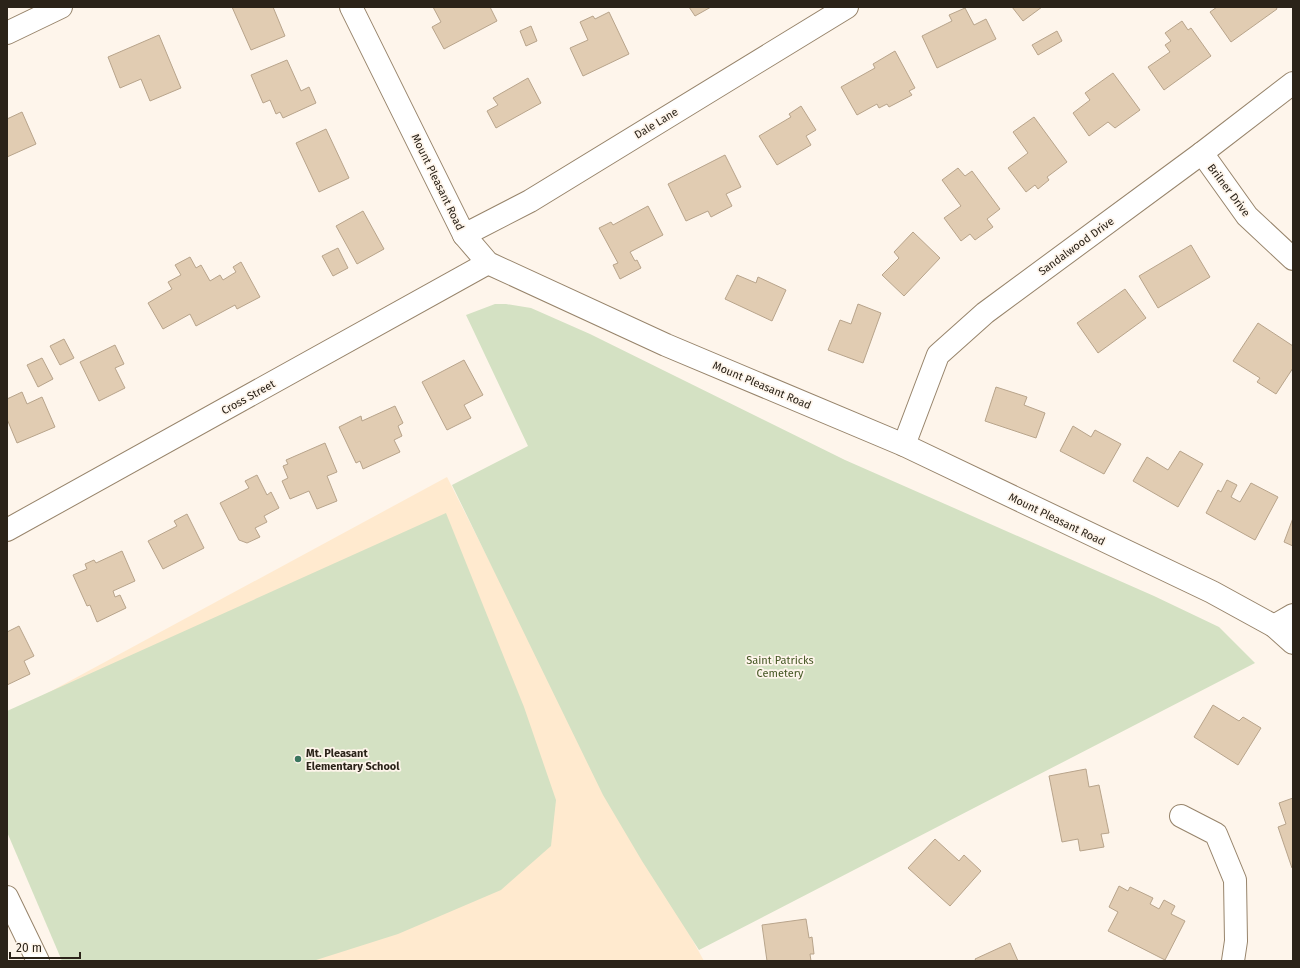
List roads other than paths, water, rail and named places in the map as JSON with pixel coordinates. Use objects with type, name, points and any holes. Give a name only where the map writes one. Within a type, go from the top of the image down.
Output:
[{"type":"street","points":[[7,34],[61,7]]},
{"type":"street","name":"Mount Pleasant Road","points":[[351,7],[464,235],[488,263],[666,345],[904,445],[1212,592],[1274,626],[1293,643]]},
{"type":"street","name":"Dale Lane","points":[[464,235],[530,201],[815,15],[847,7]]},
{"type":"street","name":"Sandalwood Drive","points":[[904,445],[938,355],[985,313],[1202,153],[1293,83]]},
{"type":"street","name":"Brilner Drive","points":[[1202,153],[1247,216],[1293,259]]},
{"type":"street","name":"Cross Street","points":[[7,530],[488,263]]},
{"type":"street","points":[[1274,626],[1293,615]]},
{"type":"street","points":[[1181,816],[1216,834],[1234,880],[1236,941],[1233,961]]},
{"type":"street","points":[[7,897],[38,961]]},
{"type":"place","name":"Mt. Pleasant Elementary School","points":[[298,759]]},
{"type":"park label","name":"Saint Patricks Cemetery","points":[[780,666]]}]
